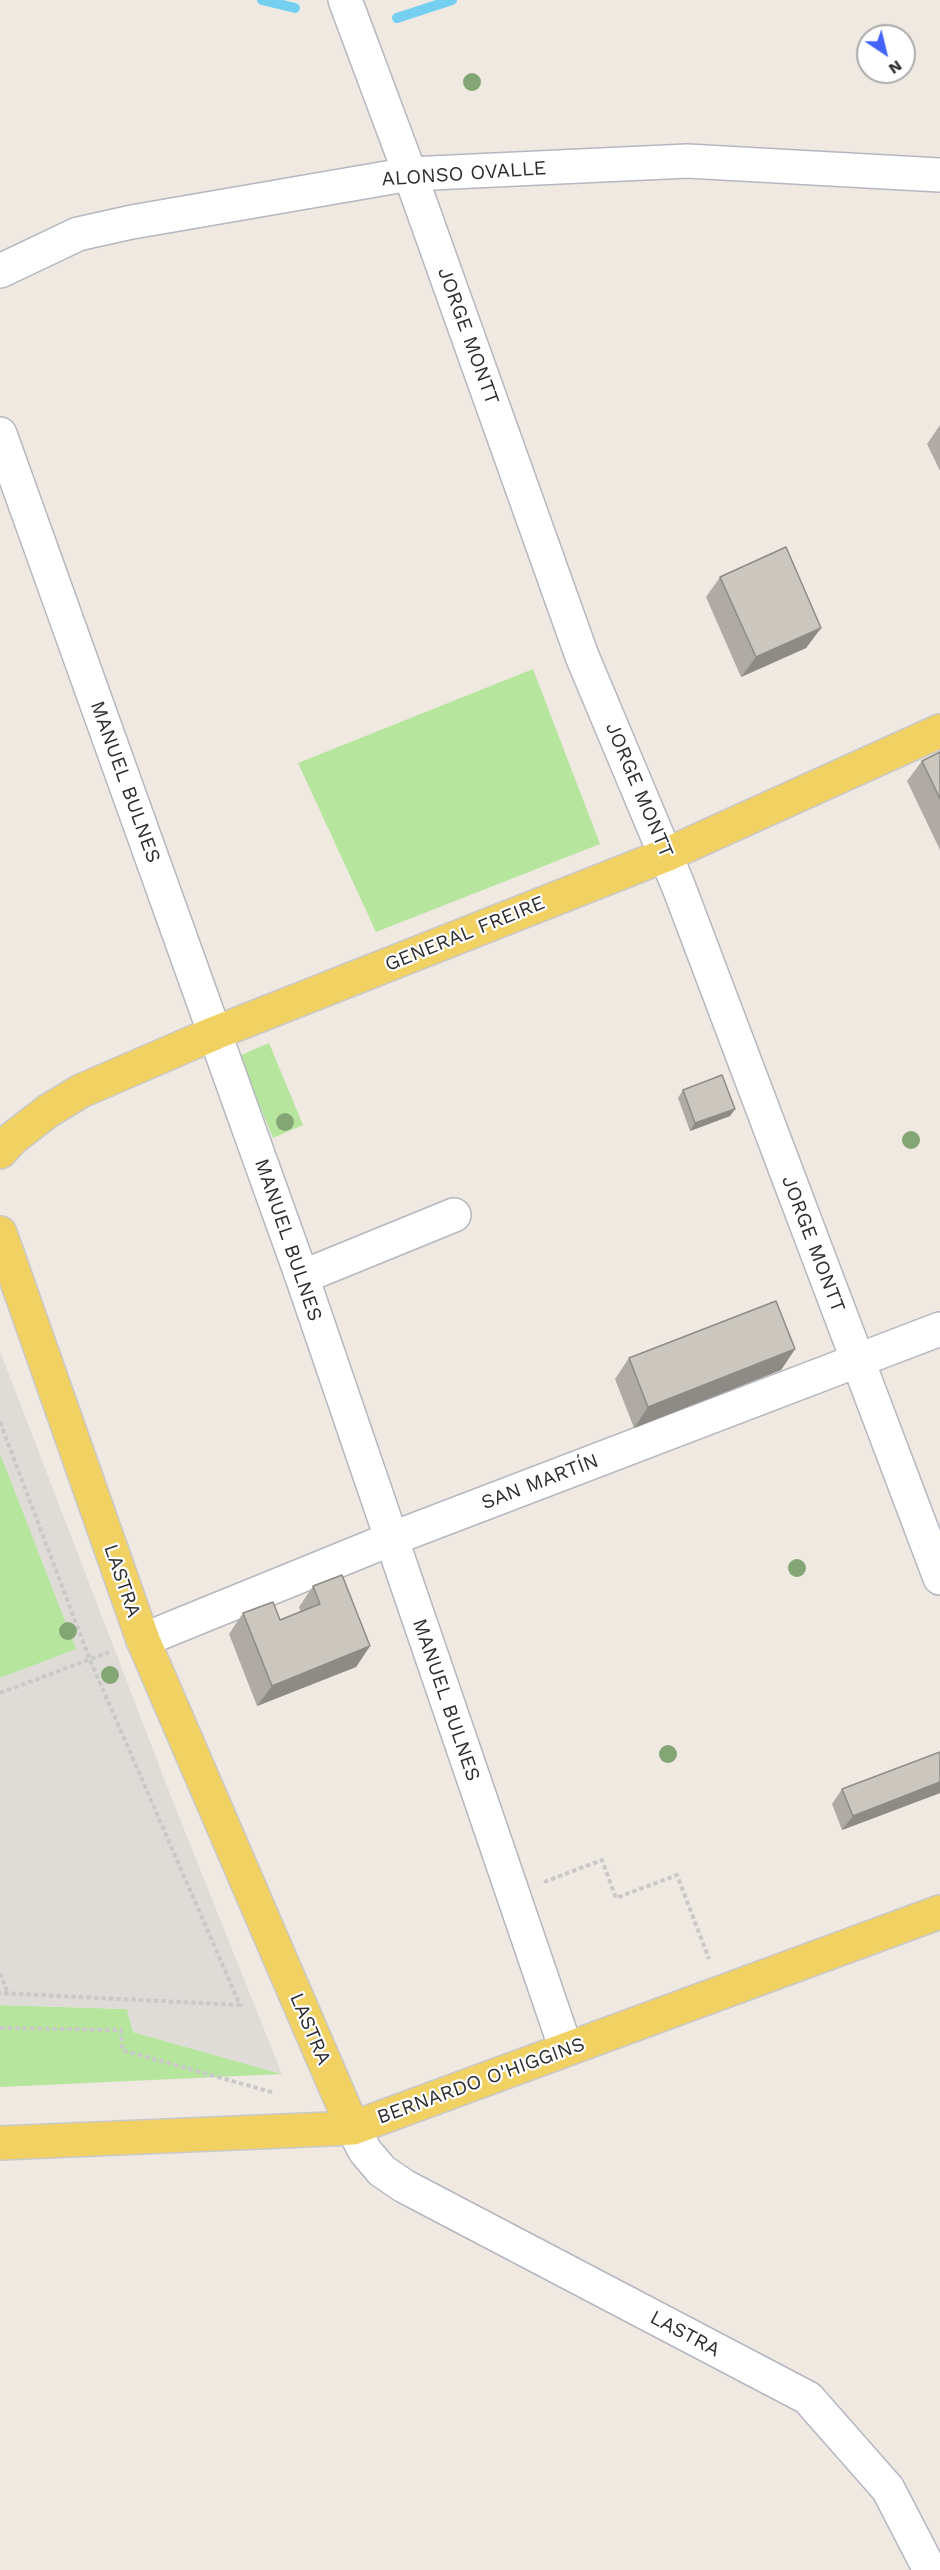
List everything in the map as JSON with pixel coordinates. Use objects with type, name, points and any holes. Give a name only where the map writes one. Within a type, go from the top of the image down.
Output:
[{"type":"main road","name":"GENERAL FREIRE","points":[[0,1152],[48,1112],[81,1091],[214,1033],[666,855],[940,731]]},
{"type":"main road","name":"LASTRA","points":[[0,1233],[143,1640],[353,2128]]},
{"type":"main road","name":"BERNARDO O'HIGGINS","points":[[0,2143],[353,2128],[940,1912]]},
{"type":"street","name":"JORGE MONTT","points":[[345,0],[410,174],[582,656],[666,855],[940,1578]]},
{"type":"street","name":"ALONSO OVALLE","points":[[0,271],[78,234],[132,222],[410,174],[687,161],[940,175]]},
{"type":"street","name":"MANUEL BULNES","points":[[0,434],[302,1277],[566,2049]]},
{"type":"street","points":[[302,1277],[454,1215]]},
{"type":"street","name":"SAN MARTÍN","points":[[143,1640],[391,1539],[940,1329]]},
{"type":"street","name":"LASTRA","points":[[353,2128],[365,2151],[382,2171],[404,2186],[808,2398],[888,2489],[930,2570]]},
{"type":"path","points":[[0,1422],[90,1660],[240,2005],[0,1993]]},
{"type":"path","points":[[0,1693],[143,1640]]},
{"type":"path","points":[[513,1894],[602,1860],[616,1898],[677,1875],[722,1994]]},
{"type":"path","points":[[0,1973],[8,1994]]},
{"type":"path","points":[[0,2028],[121,2030],[122,2050],[278,2094]]},
{"type":"green space","points":[[533,669],[600,844],[376,932],[298,763]]},
{"type":"green space","points":[[269,1043],[303,1125],[273,1138],[239,1056]]},
{"type":"green space","points":[[0,1453],[77,1650],[0,1678]]},
{"type":"green space","points":[[0,2005],[127,2009],[133,2032],[282,2074],[0,2087]]},
{"type":"shaded area","points":[[0,1351],[172,1799],[282,2074],[133,2032],[127,2009],[0,2005],[0,1678],[76,1649],[0,1453]]},
{"type":"building","points":[[786,547],[821,628],[756,657],[720,577]]},
{"type":"building","points":[[940,752],[940,799],[922,761]]},
{"type":"building","points":[[722,1075],[735,1109],[695,1123],[683,1090]]},
{"type":"building","points":[[776,1301],[795,1349],[648,1407],[629,1358]]},
{"type":"building","points":[[342,1575],[370,1646],[272,1686],[243,1613],[273,1602],[280,1620],[320,1604],[313,1586]]},
{"type":"building","points":[[940,1752],[940,1782],[853,1816],[842,1789]]},
{"type":"waterway","points":[[262,0],[295,8]]},
{"type":"waterway","points":[[397,18],[452,0]]}]
